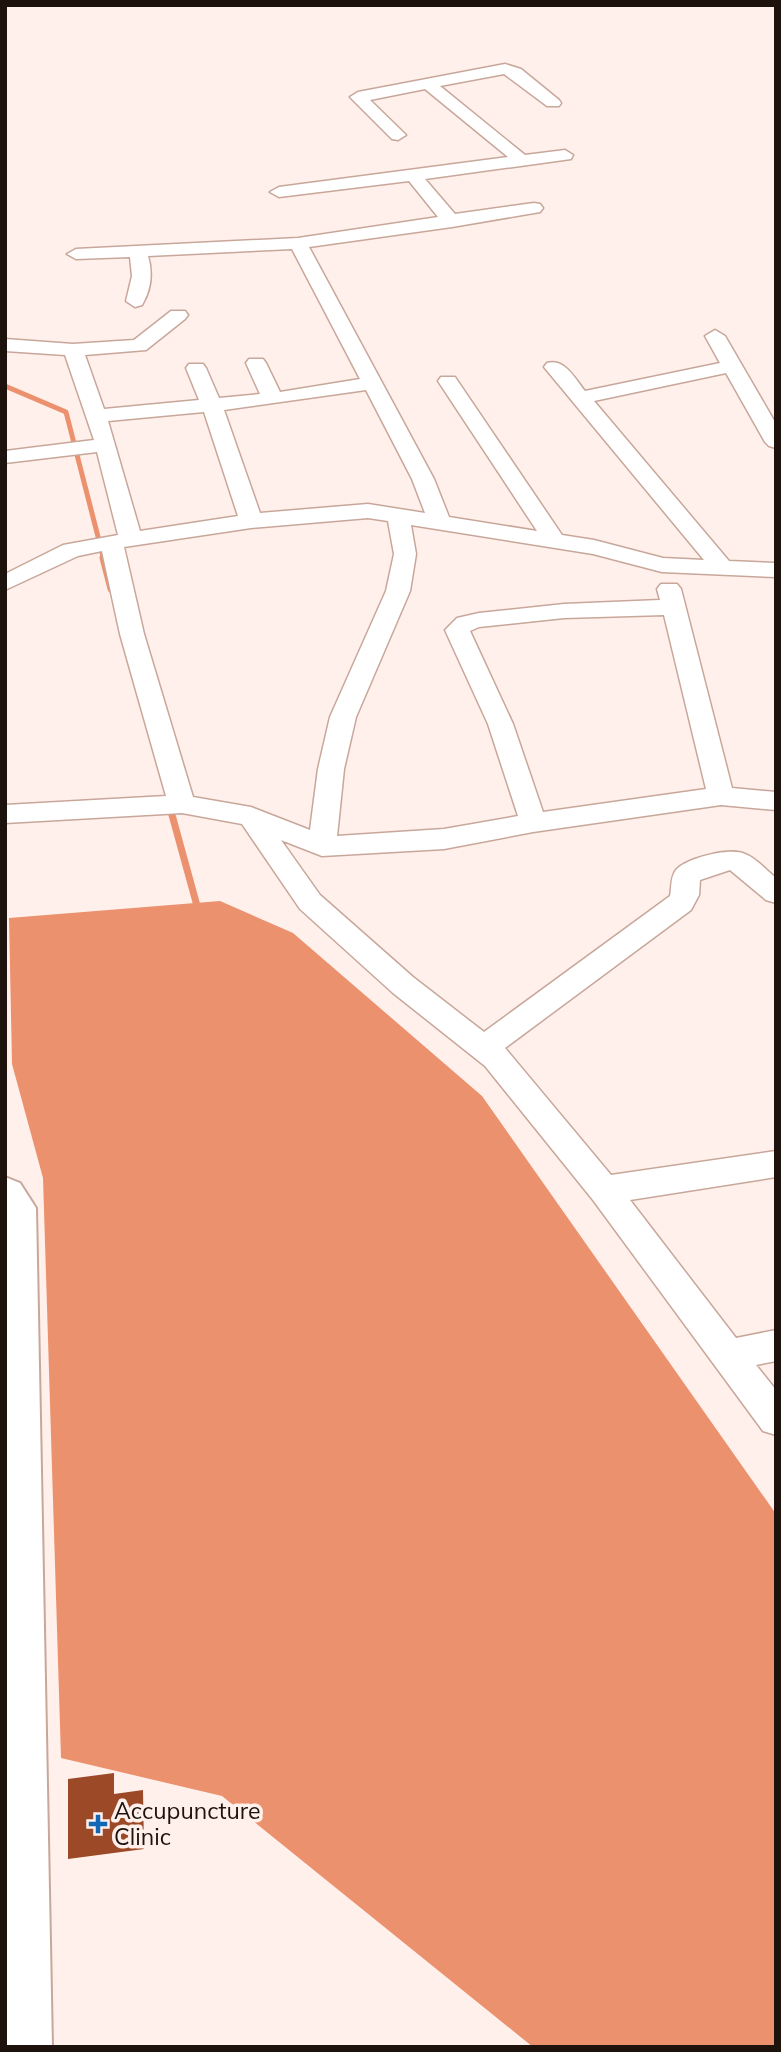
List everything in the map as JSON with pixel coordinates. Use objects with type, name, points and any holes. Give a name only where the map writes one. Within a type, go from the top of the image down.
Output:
[{"type":"street","points":[[398,135],[358,97],[511,70],[553,103]]},
{"type":"street","points":[[427,83],[521,160]]},
{"type":"street","points":[[279,192],[565,155]]},
{"type":"street","points":[[414,175],[452,222]]},
{"type":"street","points":[[76,254],[298,243],[534,208]]},
{"type":"street","points":[[298,243],[423,479],[439,521]]},
{"type":"street","points":[[135,300],[143,281],[142,264],[137,251]]},
{"type":"street","points":[[5,345],[73,350],[139,346],[178,314]]},
{"type":"street","points":[[715,336],[776,442]]},
{"type":"street","points":[[73,350],[106,445],[122,542],[132,634],[182,804]]},
{"type":"street","points":[[256,363],[273,398]]},
{"type":"street","points":[[580,398],[732,366]]},
{"type":"street","points":[[196,368],[212,406],[251,522]]},
{"type":"street","points":[[554,368],[722,567]]},
{"type":"street","points":[[448,381],[554,540]]},
{"type":"street","points":[[96,416],[150,409],[212,406],[373,383]]},
{"type":"street","points":[[5,457],[106,445]]},
{"type":"street","points":[[5,583],[71,550],[251,522],[368,511],[554,540],[663,565],[776,570]]},
{"type":"street","points":[[322,846],[331,769],[343,717],[398,591],[405,554],[398,514]]},
{"type":"street","points":[[663,565],[721,796]]},
{"type":"street","points":[[533,823],[515,758],[483,677],[457,630],[465,623],[479,620],[552,612],[674,607]]},
{"type":"street","points":[[5,814],[182,804],[251,816],[322,846],[444,839],[533,823],[721,796],[776,801]]},
{"type":"street","points":[[251,816],[310,902],[402,985],[496,1058],[604,1190],[776,1419]]},
{"type":"street","points":[[483,1048],[681,903],[685,895],[685,878],[690,873],[727,860],[737,861],[776,893]]},
{"type":"street","points":[[604,1190],[776,1164]]},
{"type":"street","points":[[5,1195],[15,1208],[23,2047]]},
{"type":"street","points":[[728,1355],[776,1345]]},
{"type":"shaded area","points":[[220,901],[293,933],[482,1096],[776,1514],[776,2047],[533,2047],[222,1796],[61,1758],[43,1178],[12,1064],[9,918]]},
{"type":"building","points":[[114,1773],[114,1794],[143,1790],[144,1849],[68,1859],[68,1779]]},
{"type":"waterway","points":[[5,386],[66,412],[104,560]]},
{"type":"waterway","points":[[103,558],[111,589]]},
{"type":"waterway","points":[[169,804],[199,913]]},
{"type":"place","name":"Accupuncture Clinic","points":[[98,1824]]}]
